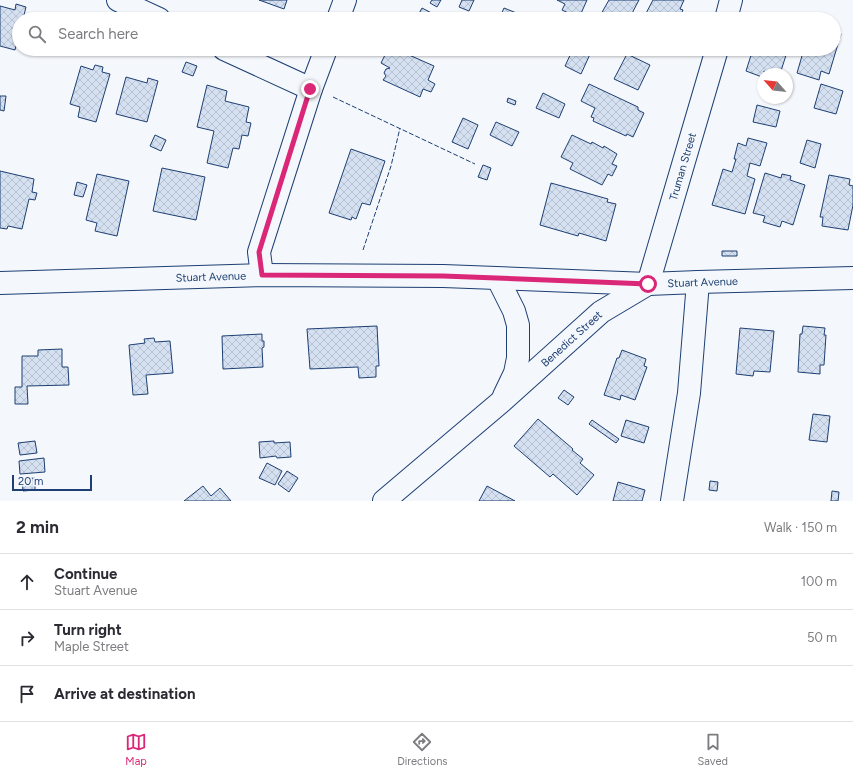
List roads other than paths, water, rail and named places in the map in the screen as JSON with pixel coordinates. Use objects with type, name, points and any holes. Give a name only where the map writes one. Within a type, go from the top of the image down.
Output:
[{"type":"street","points":[[118,0],[144,12]]},
{"type":"street","points":[[341,12],[345,0]]},
{"type":"street","points":[[728,12],[732,0]]},
{"type":"street","points":[[239,56],[310,89]]},
{"type":"street","points":[[262,275],[259,252],[310,89],[323,56]]},
{"type":"street","name":"Truman Street","points":[[648,284],[715,56]]},
{"type":"street","name":"Stuart Avenue","points":[[0,284],[262,275],[443,276],[648,284],[853,278]]},
{"type":"street","name":"Benedict Street","points":[[498,279],[514,311],[518,325],[519,337],[518,358],[514,373],[502,401]]},
{"type":"street","points":[[672,501],[689,393],[698,282]]},
{"type":"street","name":"Benedict Street","points":[[384,501],[502,401],[601,312],[648,284]]}]
